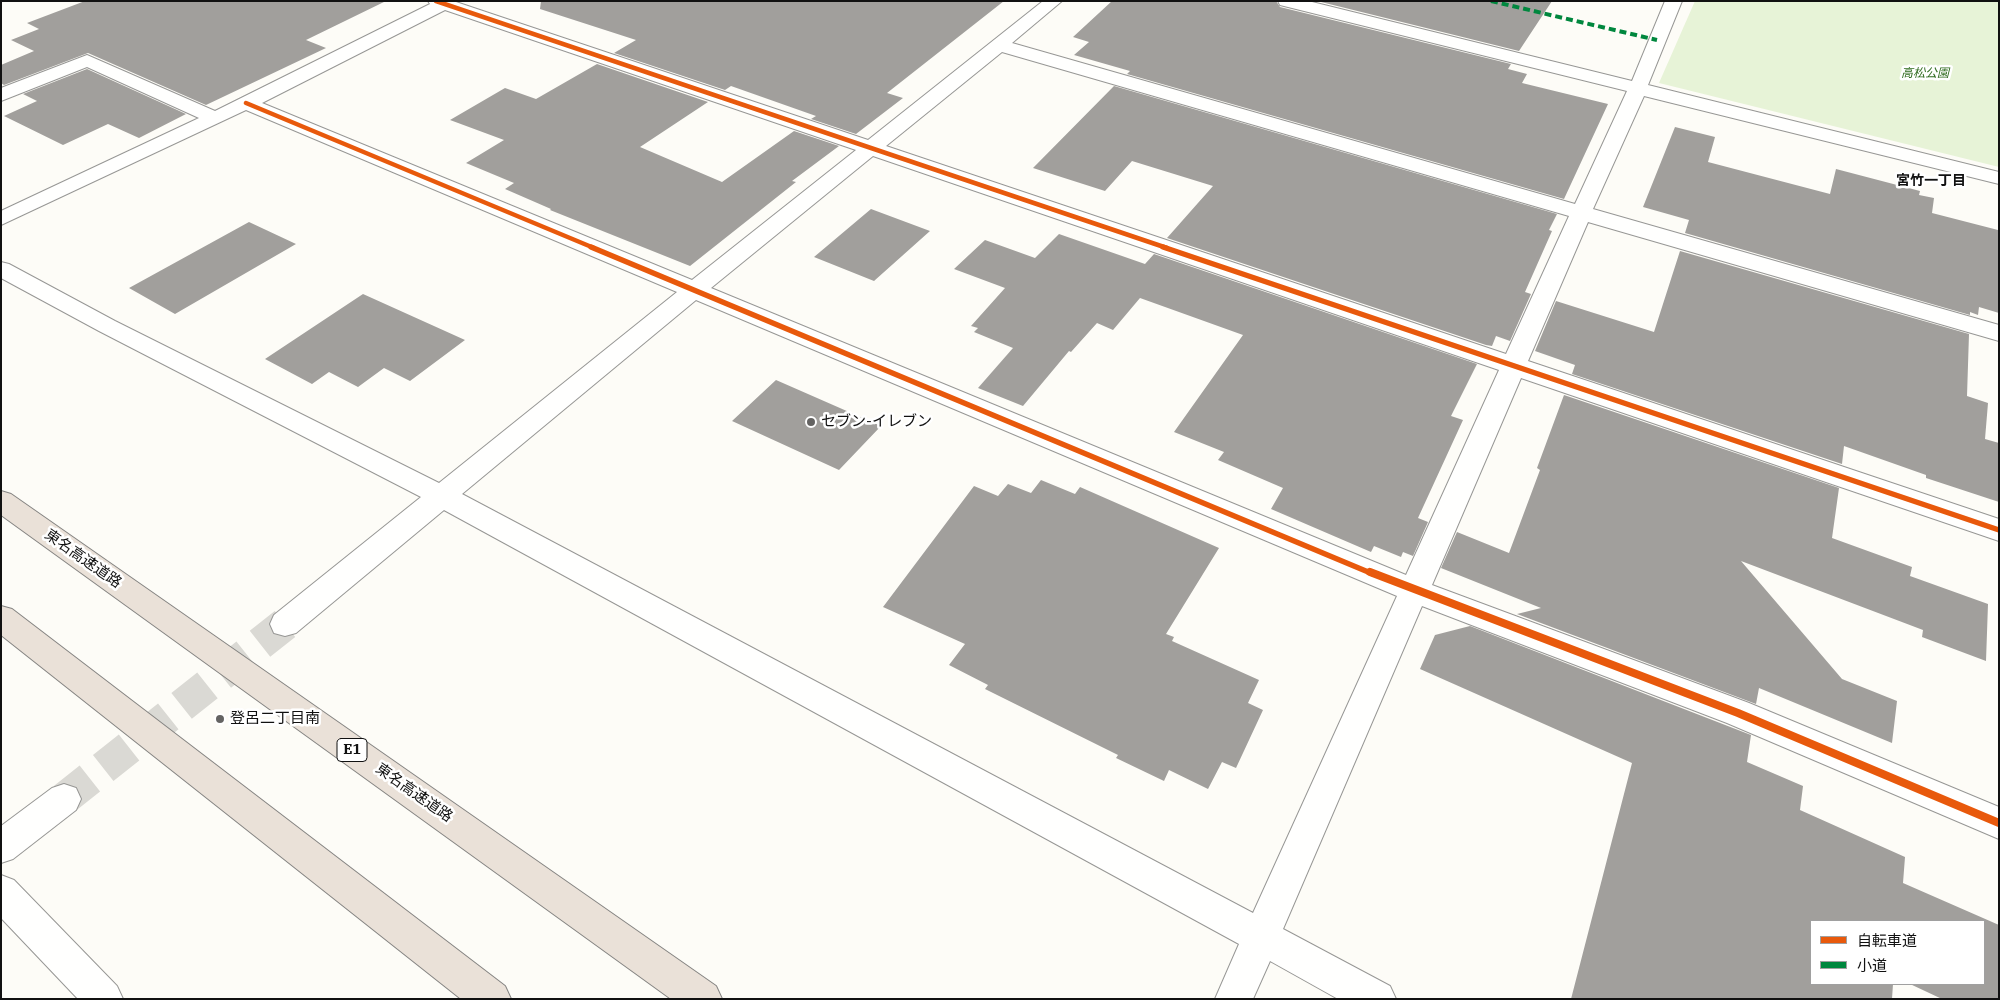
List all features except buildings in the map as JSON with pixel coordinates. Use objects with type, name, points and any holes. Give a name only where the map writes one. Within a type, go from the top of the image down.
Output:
[{"type":"highway","name":"東名高速道路","points":[[1,501],[704,999]]},
{"type":"highway","points":[[1,618],[492,999]]},
{"type":"street","points":[[285,624],[1054,1]]},
{"type":"street","points":[[1286,1],[1999,178]]},
{"type":"street","points":[[1234,999],[1638,88],[1674,1]]},
{"type":"street","points":[[1,219],[246,103],[440,2],[1513,367],[1999,530]]},
{"type":"street","points":[[999,46],[1999,333]]},
{"type":"street","points":[[1,95],[87,60],[213,117]]},
{"type":"street","points":[[246,103],[1416,591],[1738,713],[1999,822]]},
{"type":"street","points":[[1,269],[107,326],[442,496],[1377,999]]},
{"type":"street","points":[[1,847],[64,799]]},
{"type":"street","points":[[1,892],[104,999]]},
{"type":"green space","name":"高松公園","points":[[1695,1],[1999,1],[1999,167],[1659,83]]},
{"type":"tunnel","points":[[64,799],[285,624]]},
{"type":"marked path","points":[[1491,1],[1657,40]]},
{"type":"cycle path","points":[[436,1],[1999,530]]},
{"type":"cycle path","points":[[246,103],[1415,591],[1738,713],[1999,823]]},
{"type":"place","name":"セブン-イレブン","points":[[811,422]]},
{"type":"place","name":"登呂二丁目南","points":[[220,719]]},
{"type":"district","name":"宮竹一丁目","points":[[1931,181]]}]
